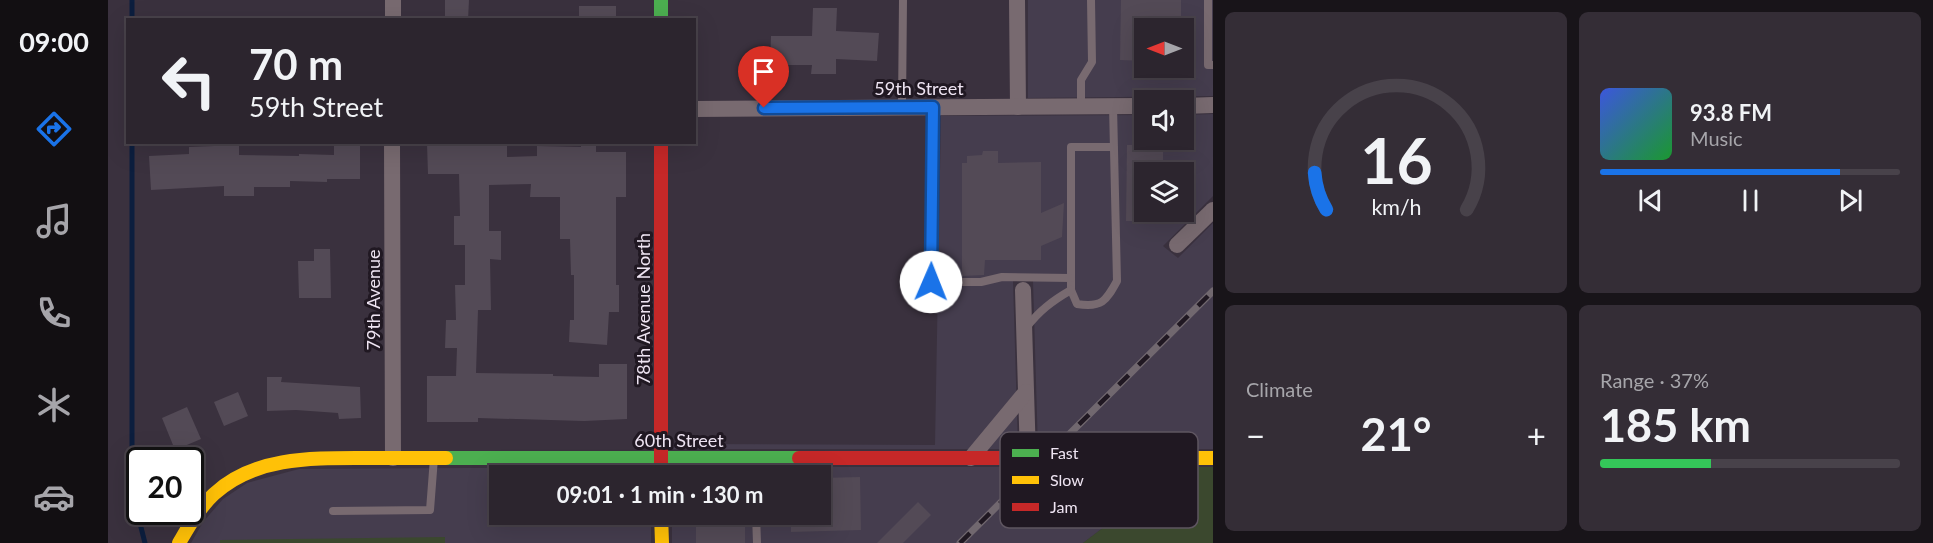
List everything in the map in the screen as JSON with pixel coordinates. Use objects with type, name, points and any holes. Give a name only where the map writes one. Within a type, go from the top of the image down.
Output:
[{"type":"street","points":[[393,0],[393,18]]},
{"type":"street","points":[[661,0],[661,18]]},
{"type":"street","points":[[1017,0],[1017,107]]},
{"type":"street","points":[[1194,106],[1213,105]]},
{"type":"street","name":"59th Street","points":[[696,109],[1134,106]]},
{"type":"street","name":"79th Avenue","points":[[392,144],[393,458]]},
{"type":"street","name":"78th Avenue North","points":[[661,144],[661,465]]},
{"type":"street","points":[[1177,245],[1213,210]]},
{"type":"street","points":[[1023,290],[1027,432]]},
{"type":"street","points":[[970,458],[1026,392]]},
{"type":"street","name":"60th Street","points":[[179,543],[194,517],[215,493],[241,475],[267,466],[298,460],[1000,458]]},
{"type":"street","points":[[662,525],[662,543]]},
{"type":"lane","points":[[902,107],[903,0]]},
{"type":"lane","points":[[1081,106],[1081,80],[1092,62],[1091,0]]},
{"type":"lane","points":[[1208,0],[1210,65]]},
{"type":"lane","points":[[1113,106],[1114,147],[1117,281],[1107,300],[1092,306],[1077,304],[1071,290],[1071,147],[1114,147]]},
{"type":"lane","points":[[933,107],[931,282],[981,282],[1002,277],[1071,278]]},
{"type":"lane","points":[[1024,329],[1040,310],[1071,290]]},
{"type":"lane","points":[[333,510],[430,510],[434,458]]},
{"type":"lane","points":[[747,458],[749,465]]},
{"type":"lane","points":[[756,525],[757,543]]},
{"type":"shaded area","points":[[1028,0],[1213,0],[1213,96],[1194,96],[1194,90],[1134,90],[1134,97],[1028,98]]},
{"type":"shaded area","points":[[1213,114],[1213,196],[1194,215],[1194,162],[1134,162],[1134,222],[1187,222],[1163,246],[1178,258],[1213,223],[1213,449],[1198,449],[1198,432],[1037,432],[1033,281],[1013,281],[1017,432],[1000,432],[1000,449],[672,449],[672,444],[935,445],[941,116],[1134,115],[1134,150],[1194,150],[1194,115]]},
{"type":"shaded area","points":[[831,467],[1000,467],[1000,528],[1103,528],[1083,543],[672,543],[672,525],[831,525]]},
{"type":"shaded area","points":[[489,468],[489,525],[651,525],[651,543],[191,543],[201,525],[204,525],[204,521],[223,499],[247,483],[299,469]]},
{"type":"green space","points":[[1198,467],[1213,467],[1213,543],[1083,543],[1103,528],[1198,528]]},
{"type":"green space","points":[[445,537],[445,543],[220,543],[220,540]]},
{"type":"building","points":[[445,0],[469,0],[468,18],[445,18]]},
{"type":"building","points":[[1121,0],[1181,0],[1181,18],[1134,18],[1134,61],[1120,60]]},
{"type":"building","points":[[579,6],[616,6],[616,18],[579,18]]},
{"type":"building","points":[[813,8],[837,8],[836,31],[879,33],[877,61],[836,59],[836,74],[811,74],[812,65],[770,65],[771,36],[812,36]]},
{"type":"building","points":[[360,144],[360,179],[327,179],[327,182],[290,181],[290,187],[254,187],[254,196],[224,196],[224,186],[151,190],[149,156],[189,154],[189,147],[239,145],[239,155],[299,156],[299,154],[334,155],[334,145]]},
{"type":"building","points":[[427,144],[507,144],[507,157],[537,156],[537,146],[581,147],[581,144],[596,144],[596,152],[626,152],[626,197],[616,197],[616,285],[619,285],[619,312],[609,312],[607,345],[569,342],[570,320],[574,320],[574,275],[571,275],[570,239],[560,239],[560,197],[530,197],[531,184],[489,185],[489,231],[501,231],[501,260],[490,259],[491,310],[478,310],[476,373],[599,377],[599,364],[627,364],[627,419],[584,421],[478,418],[478,422],[427,422],[427,376],[456,376],[457,348],[445,348],[446,320],[456,320],[455,285],[465,285],[465,245],[454,245],[454,216],[460,216],[459,174],[428,174]]},
{"type":"building","points":[[1127,145],[1134,145],[1134,150],[1163,150],[1163,162],[1134,162],[1134,221],[1126,221]]},
{"type":"building","points":[[983,151],[998,151],[998,163],[1041,162],[1041,213],[1064,203],[1062,237],[1041,246],[1041,260],[985,260],[984,275],[962,276],[962,163],[967,163],[967,156],[982,155]]},
{"type":"building","points":[[314,249],[330,249],[331,298],[299,298],[298,261],[314,261]]},
{"type":"building","points":[[267,377],[282,377],[281,382],[360,387],[361,418],[339,419],[338,413],[296,410],[267,411]]},
{"type":"building","points":[[238,392],[248,416],[224,426],[214,402]]},
{"type":"building","points":[[187,407],[201,439],[182,447],[174,447],[162,418]]},
{"type":"building","points":[[860,477],[861,530],[791,532],[791,525],[831,525],[831,478]]},
{"type":"building","points":[[918,502],[931,515],[903,543],[877,543]]},
{"type":"building","points":[[696,525],[745,525],[745,543],[696,543]]},
{"type":"waterway","points":[[132,0],[132,18]]},
{"type":"waterway","points":[[132,144],[132,492],[145,543]]},
{"type":"railway","points":[[1071,432],[1213,291]]},
{"type":"railway","points":[[960,543],[1000,503]]},
{"type":"traffic: fast","points":[[661,0],[661,18]]},
{"type":"traffic: fast","points":[[446,458],[799,458]]},
{"type":"traffic: slow","points":[[179,543],[199,511],[214,494],[248,472],[266,466],[327,458],[446,458]]},
{"type":"traffic: slow","points":[[1198,458],[1213,458]]},
{"type":"traffic: slow","points":[[661,525],[662,543]]},
{"type":"traffic: jam","points":[[661,144],[661,465]]},
{"type":"traffic: jam","points":[[799,458],[1000,458]]},
{"type":"route","points":[[764,108],[933,107],[931,282]]}]
